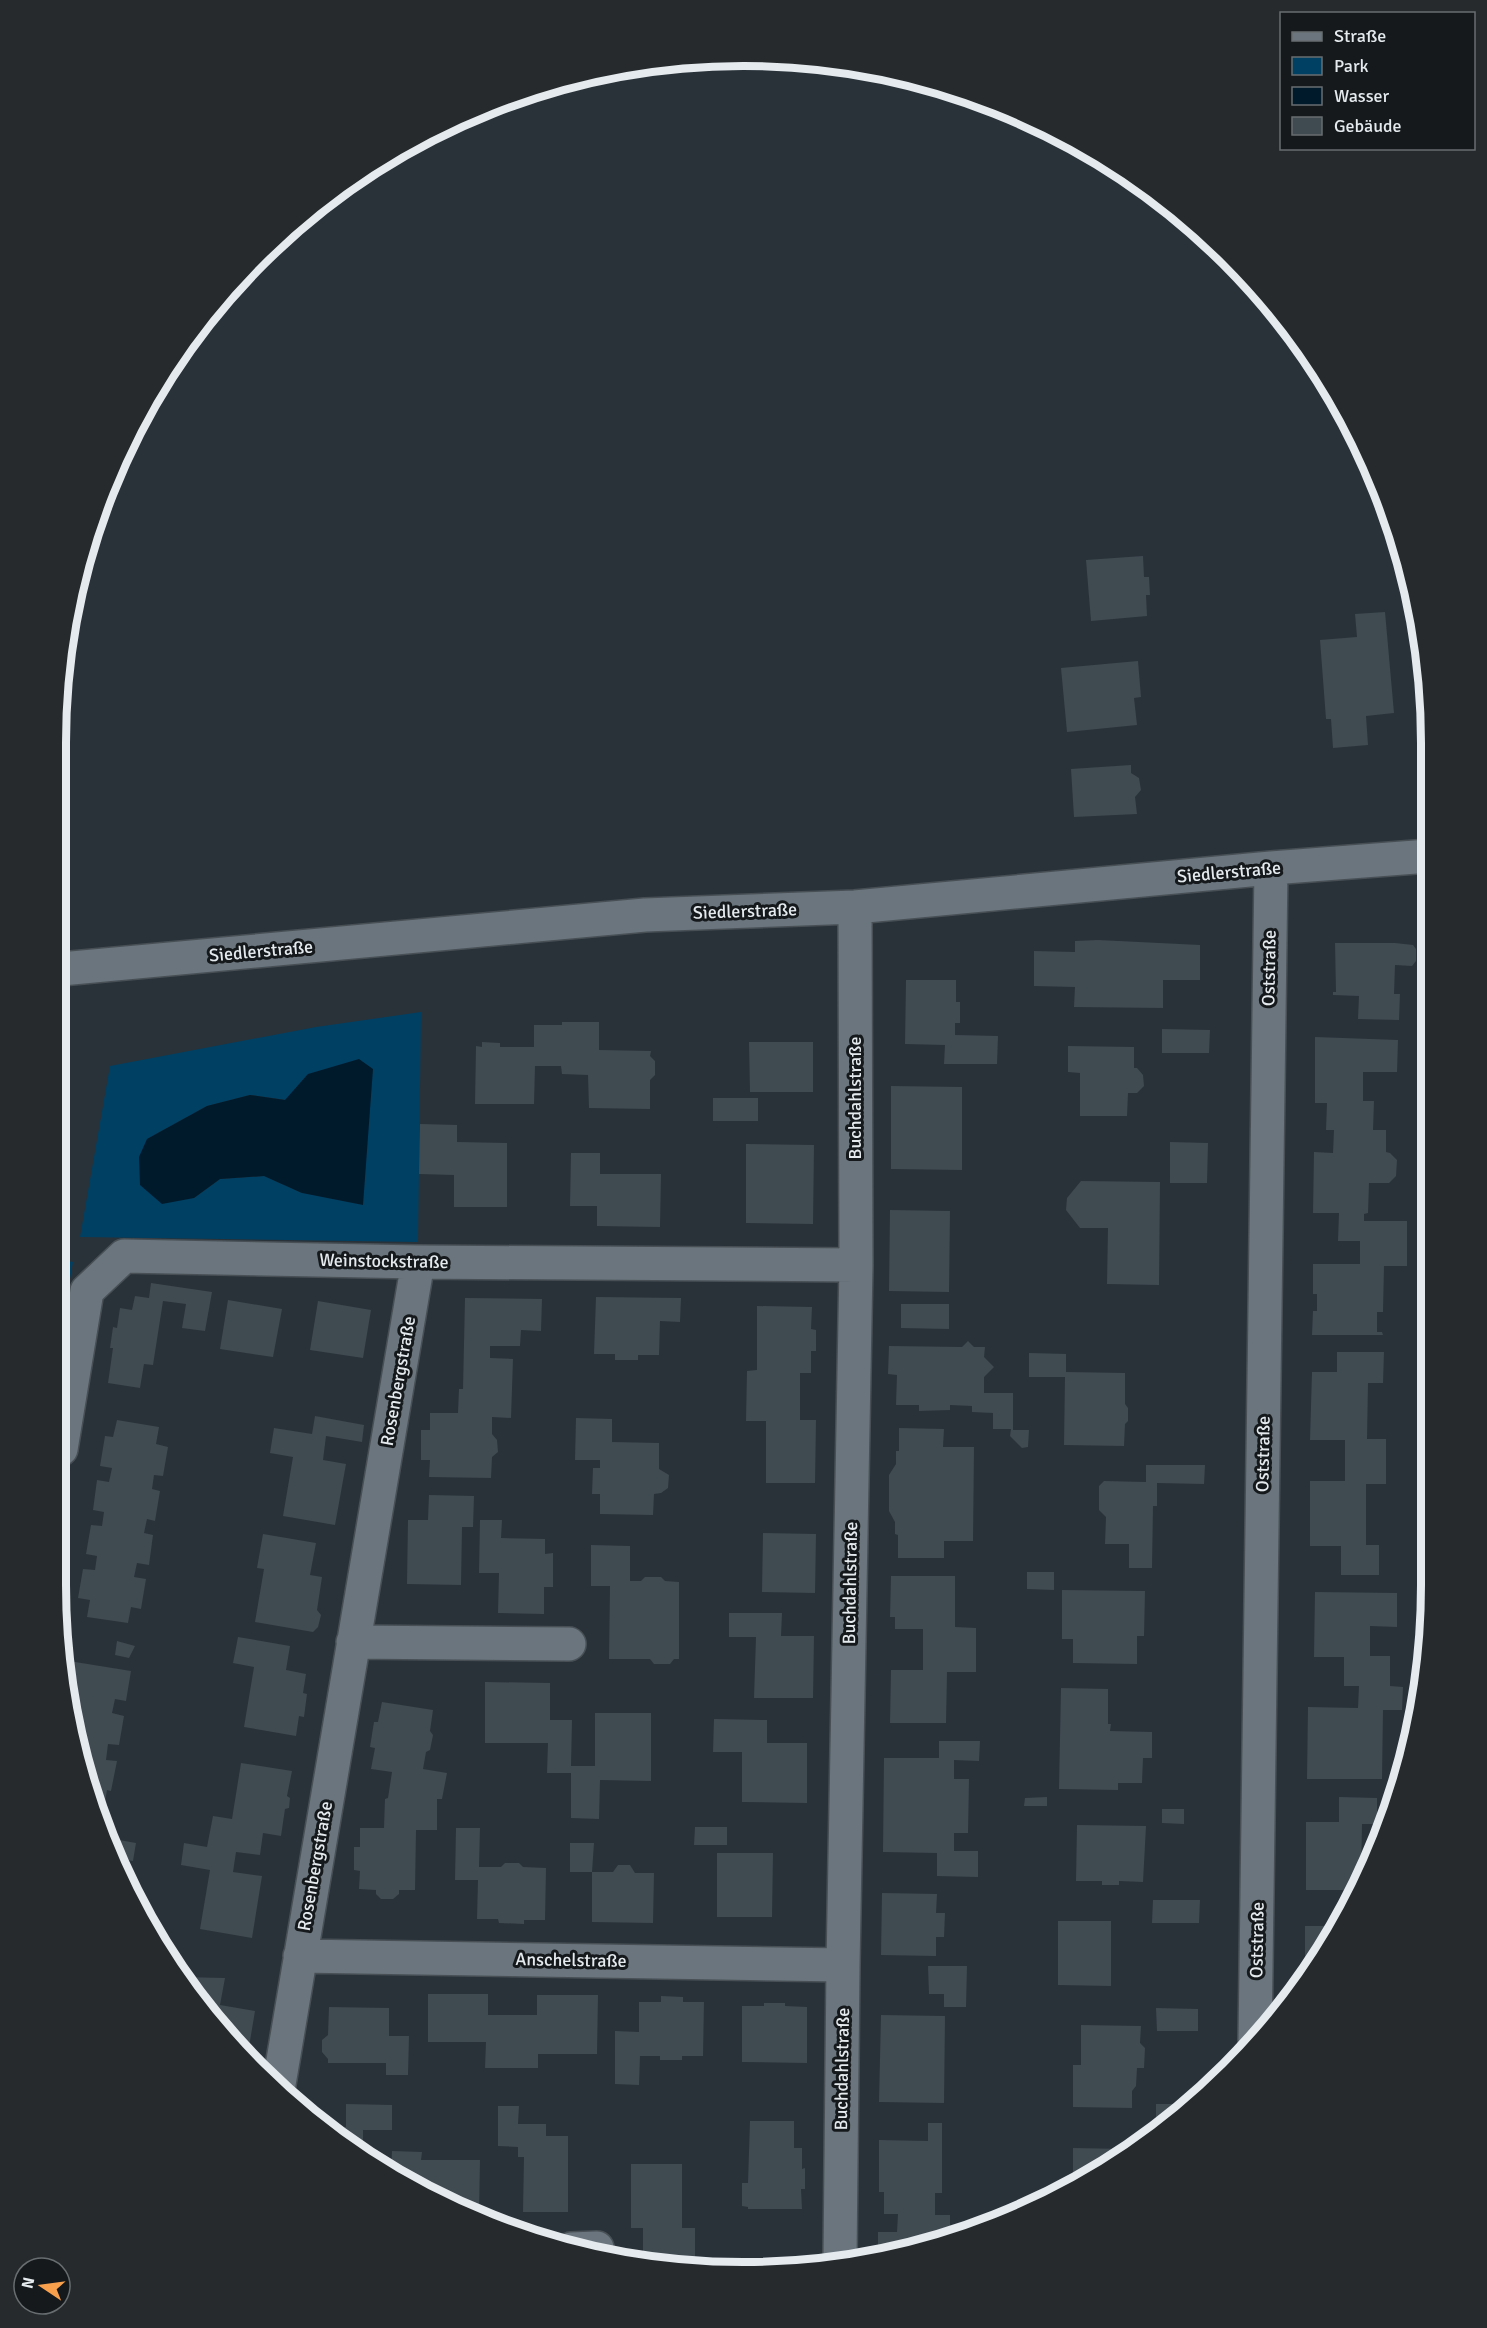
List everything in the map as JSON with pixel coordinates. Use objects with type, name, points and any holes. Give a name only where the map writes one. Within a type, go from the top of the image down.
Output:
[{"type":"street","name":"Siedlerstraße","points":[[66,969],[645,915],[855,907],[1271,868],[1421,857]]},
{"type":"street","name":"Oststraße","points":[[1256,2027],[1271,868]]},
{"type":"street","name":"Buchdahlstraße","points":[[840,2255],[856,1265],[855,907]]},
{"type":"street","name":"Weinstockstraße","points":[[66,1419],[87,1291],[124,1256],[418,1262],[856,1265]]},
{"type":"street","name":"Rosenbergstraße","points":[[280,2078],[418,1262]]},
{"type":"street","points":[[353,1642],[569,1644]]},
{"type":"street","name":"Anschelstraße","points":[[300,1956],[843,1965]]},
{"type":"green space","points":[[421,1012],[418,1242],[80,1237],[110,1066],[316,1027]],"holes":[[[308,1074],[302,1193],[264,1176],[220,1179],[194,1198],[147,1139],[207,1106],[250,1095],[286,1100]]]},
{"type":"green space","points":[[66,1261],[73,1262],[66,1302]]},
{"type":"water","points":[[359,1059],[373,1069],[363,1205],[302,1193],[264,1176],[220,1179],[194,1198],[162,1204],[140,1185],[139,1157],[147,1139],[207,1106],[250,1095],[285,1100],[308,1074]]},
{"type":"building","points":[[1143,556],[1144,577],[1149,577],[1150,595],[1146,595],[1147,616],[1091,621],[1086,560]]},
{"type":"building","points":[[1385,612],[1394,713],[1366,716],[1368,745],[1333,748],[1331,719],[1326,719],[1320,640],[1357,637],[1355,614]]},
{"type":"building","points":[[1412,643],[1420,696],[1416,696]]},
{"type":"building","points":[[1138,661],[1141,697],[1134,698],[1137,725],[1067,732],[1061,668]]},
{"type":"building","points":[[1131,765],[1131,773],[1139,778],[1141,790],[1135,797],[1137,814],[1074,817],[1071,769]]},
{"type":"building","points":[[1075,941],[1200,945],[1200,980],[1163,980],[1163,1008],[1074,1007],[1075,987],[1034,986],[1034,951],[1075,952]]},
{"type":"building","points":[[1335,943],[1413,945],[1416,949],[1416,961],[1412,966],[1395,965],[1394,994],[1400,994],[1399,1020],[1358,1019],[1359,996],[1333,995],[1333,992],[1336,992]]},
{"type":"building","points":[[906,980],[956,980],[956,1002],[960,1002],[960,1023],[955,1023],[955,1035],[998,1036],[997,1064],[944,1064],[945,1045],[905,1044]]},
{"type":"building","points":[[562,1022],[599,1022],[599,1050],[651,1051],[650,1056],[655,1061],[655,1075],[650,1080],[650,1109],[589,1108],[588,1075],[562,1074],[561,1066],[535,1066],[534,1104],[475,1104],[476,1046],[482,1047],[482,1042],[500,1043],[500,1047],[534,1047],[534,1025],[562,1025]]},
{"type":"building","points":[[1162,1029],[1210,1030],[1209,1053],[1162,1053]]},
{"type":"building","points":[[1315,1037],[1398,1040],[1397,1072],[1363,1072],[1363,1101],[1374,1101],[1373,1130],[1386,1130],[1386,1152],[1397,1160],[1396,1176],[1389,1183],[1369,1183],[1368,1213],[1364,1214],[1364,1221],[1407,1221],[1407,1266],[1384,1266],[1383,1312],[1377,1312],[1377,1332],[1382,1332],[1383,1335],[1312,1335],[1313,1311],[1317,1311],[1317,1294],[1313,1294],[1313,1264],[1360,1264],[1360,1241],[1338,1241],[1339,1213],[1313,1213],[1314,1152],[1333,1153],[1334,1130],[1326,1130],[1327,1103],[1315,1103]]},
{"type":"building","points":[[749,1042],[813,1042],[813,1092],[750,1092]]},
{"type":"building","points":[[1068,1046],[1134,1047],[1134,1068],[1137,1068],[1143,1075],[1144,1086],[1137,1093],[1128,1093],[1127,1116],[1080,1116],[1080,1073],[1068,1072]]},
{"type":"building","points":[[891,1086],[962,1087],[962,1170],[891,1169]]},
{"type":"building","points":[[713,1098],[758,1098],[758,1121],[713,1121]]},
{"type":"building","points":[[420,1124],[457,1125],[457,1142],[507,1143],[507,1207],[454,1207],[454,1175],[419,1174]]},
{"type":"building","points":[[1170,1142],[1208,1143],[1207,1183],[1170,1183]]},
{"type":"building","points":[[746,1144],[814,1145],[813,1224],[746,1223]]},
{"type":"building","points":[[571,1153],[600,1153],[600,1174],[661,1174],[660,1227],[597,1226],[597,1206],[570,1206]]},
{"type":"building","points":[[1081,1181],[1160,1182],[1159,1285],[1107,1284],[1108,1228],[1080,1228],[1066,1210],[1067,1198]]},
{"type":"building","points":[[890,1210],[950,1211],[949,1292],[889,1291]]},
{"type":"building","points":[[151,1283],[212,1292],[205,1331],[182,1328],[186,1304],[163,1301],[153,1365],[144,1364],[140,1388],[108,1383],[113,1348],[110,1348],[113,1327],[117,1328],[120,1308],[132,1310],[135,1296],[149,1298]]},
{"type":"building","points":[[596,1297],[681,1298],[680,1322],[660,1321],[659,1355],[638,1355],[638,1360],[615,1360],[615,1354],[594,1354]]},
{"type":"building","points":[[465,1298],[542,1299],[541,1331],[521,1330],[520,1346],[490,1346],[490,1358],[513,1359],[511,1418],[492,1417],[492,1434],[497,1440],[498,1452],[492,1457],[491,1478],[429,1477],[430,1460],[421,1460],[421,1430],[430,1430],[430,1413],[458,1413],[459,1389],[463,1389]]},
{"type":"building","points":[[228,1300],[282,1309],[273,1357],[220,1349]]},
{"type":"building","points":[[318,1301],[371,1310],[363,1358],[310,1350]]},
{"type":"building","points":[[901,1304],[949,1304],[949,1329],[901,1328]]},
{"type":"building","points":[[757,1306],[812,1307],[811,1329],[816,1330],[816,1351],[811,1351],[811,1373],[800,1373],[800,1420],[816,1420],[815,1483],[766,1483],[766,1421],[746,1421],[747,1371],[757,1370]]},
{"type":"building","points":[[968,1341],[974,1347],[985,1347],[984,1357],[994,1367],[984,1377],[984,1393],[1013,1393],[1013,1430],[1029,1430],[1028,1447],[1022,1448],[1010,1436],[1011,1429],[993,1429],[993,1413],[972,1412],[972,1406],[950,1405],[950,1410],[919,1411],[919,1405],[896,1405],[897,1375],[888,1374],[889,1346],[962,1347]]},
{"type":"building","points":[[1337,1352],[1384,1352],[1383,1383],[1368,1383],[1367,1439],[1386,1439],[1386,1484],[1366,1484],[1366,1545],[1379,1545],[1379,1575],[1341,1575],[1341,1546],[1310,1546],[1310,1481],[1345,1481],[1345,1440],[1310,1440],[1312,1372],[1337,1372]]},
{"type":"building","points":[[1029,1353],[1066,1354],[1066,1372],[1125,1373],[1125,1404],[1128,1408],[1128,1421],[1125,1424],[1124,1446],[1064,1445],[1065,1377],[1029,1377]]},
{"type":"building","points":[[315,1416],[364,1425],[362,1442],[326,1436],[323,1460],[346,1464],[335,1525],[283,1516],[293,1457],[270,1453],[274,1428],[312,1434]]},
{"type":"building","points":[[576,1418],[612,1419],[612,1442],[659,1443],[659,1469],[669,1475],[668,1488],[661,1493],[654,1494],[653,1515],[600,1514],[600,1494],[592,1494],[593,1468],[600,1468],[600,1460],[575,1460]]},
{"type":"building","points":[[117,1420],[159,1427],[156,1444],[168,1447],[163,1476],[154,1475],[152,1489],[160,1491],[155,1521],[147,1519],[144,1533],[153,1535],[149,1565],[137,1563],[134,1577],[146,1579],[141,1609],[131,1607],[128,1623],[87,1617],[90,1600],[78,1598],[83,1569],[95,1570],[97,1556],[86,1554],[91,1525],[102,1526],[104,1512],[93,1510],[97,1480],[109,1482],[112,1468],[100,1466],[105,1436],[113,1437]]},
{"type":"building","points":[[899,1428],[944,1429],[943,1447],[974,1447],[973,1541],[944,1541],[944,1558],[898,1558],[898,1535],[895,1534],[895,1522],[889,1511],[889,1475],[896,1464],[896,1451],[899,1451]]},
{"type":"building","points":[[1146,1465],[1205,1465],[1204,1484],[1157,1483],[1157,1506],[1153,1506],[1152,1568],[1129,1568],[1129,1544],[1105,1544],[1106,1517],[1099,1510],[1099,1486],[1104,1481],[1146,1482]]},
{"type":"building","points":[[429,1495],[474,1496],[473,1527],[462,1527],[461,1585],[407,1584],[408,1520],[428,1520]]},
{"type":"building","points":[[480,1520],[502,1520],[501,1538],[545,1539],[545,1554],[553,1553],[553,1587],[544,1587],[544,1614],[498,1613],[499,1573],[479,1573]]},
{"type":"building","points":[[763,1533],[816,1534],[815,1593],[762,1592]]},
{"type":"building","points":[[263,1534],[316,1543],[310,1575],[322,1577],[317,1610],[321,1615],[318,1627],[313,1632],[255,1622],[264,1569],[257,1568]]},
{"type":"building","points":[[591,1545],[630,1546],[630,1581],[641,1581],[645,1577],[661,1577],[665,1581],[679,1582],[679,1659],[674,1659],[670,1664],[654,1664],[650,1659],[609,1659],[610,1586],[591,1586]]},
{"type":"building","points":[[1027,1572],[1054,1572],[1054,1590],[1027,1589]]},
{"type":"building","points":[[891,1576],[955,1576],[955,1627],[976,1628],[976,1672],[947,1672],[946,1723],[890,1723],[891,1670],[923,1670],[923,1629],[895,1629],[895,1617],[890,1617]]},
{"type":"building","points":[[1062,1590],[1145,1591],[1144,1636],[1137,1636],[1137,1664],[1073,1663],[1073,1639],[1062,1639]]},
{"type":"building","points":[[1315,1592],[1397,1593],[1397,1627],[1370,1626],[1370,1656],[1390,1656],[1390,1686],[1403,1687],[1402,1710],[1383,1710],[1382,1779],[1307,1779],[1308,1707],[1358,1708],[1359,1686],[1344,1686],[1344,1657],[1314,1657]]},
{"type":"building","points":[[729,1613],[782,1613],[781,1636],[814,1636],[813,1698],[754,1698],[756,1637],[729,1637]]},
{"type":"building","points":[[238,1637],[290,1646],[286,1670],[306,1674],[303,1693],[307,1694],[304,1717],[299,1716],[296,1736],[244,1727],[254,1667],[233,1663]]},
{"type":"building","points":[[117,1641],[135,1646],[129,1658],[115,1655]]},
{"type":"building","points":[[71,1661],[131,1671],[126,1701],[115,1699],[112,1713],[124,1716],[119,1745],[108,1744],[106,1760],[117,1761],[111,1791],[107,1790],[104,1807],[89,1760],[79,1717]]},
{"type":"building","points":[[485,1682],[550,1683],[550,1720],[572,1720],[571,1766],[595,1766],[595,1713],[651,1713],[651,1781],[600,1780],[599,1819],[571,1818],[571,1773],[547,1773],[548,1743],[485,1743]]},
{"type":"building","points":[[1061,1688],[1108,1689],[1110,1731],[1152,1732],[1152,1758],[1143,1758],[1142,1783],[1118,1783],[1118,1790],[1059,1789]]},
{"type":"building","points":[[382,1702],[433,1710],[430,1731],[433,1735],[430,1750],[426,1752],[423,1769],[447,1773],[442,1799],[437,1799],[437,1830],[416,1830],[415,1890],[399,1890],[399,1894],[393,1899],[381,1899],[376,1894],[376,1890],[359,1889],[360,1871],[354,1870],[354,1847],[360,1847],[360,1828],[384,1828],[385,1799],[388,1798],[392,1772],[371,1769],[375,1748],[370,1747],[374,1722],[378,1722]]},
{"type":"building","points":[[714,1719],[767,1720],[767,1743],[807,1743],[807,1803],[742,1802],[742,1752],[713,1752]]},
{"type":"building","points":[[939,1741],[980,1741],[979,1761],[954,1760],[954,1779],[969,1779],[968,1833],[954,1833],[954,1851],[978,1851],[978,1877],[937,1876],[937,1853],[883,1852],[884,1758],[939,1758]]},
{"type":"building","points":[[241,1763],[292,1771],[287,1796],[290,1798],[289,1808],[285,1809],[281,1836],[263,1833],[260,1855],[236,1852],[233,1872],[262,1876],[252,1938],[200,1929],[210,1870],[181,1865],[184,1843],[207,1847],[213,1816],[232,1819]]},
{"type":"building","points":[[1047,1797],[1047,1806],[1024,1806],[1025,1798]]},
{"type":"building","points":[[1339,1797],[1377,1798],[1377,1823],[1362,1824],[1361,1861],[1348,1890],[1306,1890],[1306,1822],[1339,1822]]},
{"type":"building","points":[[1162,1809],[1184,1809],[1184,1824],[1162,1823]]},
{"type":"building","points":[[1077,1825],[1146,1826],[1143,1882],[1119,1881],[1119,1885],[1102,1885],[1102,1881],[1076,1881]]},
{"type":"building","points":[[695,1827],[727,1827],[727,1845],[694,1845]]},
{"type":"building","points":[[456,1828],[480,1828],[479,1867],[501,1867],[505,1863],[519,1863],[523,1867],[546,1868],[545,1920],[524,1920],[524,1924],[499,1923],[498,1919],[477,1919],[478,1880],[455,1880]]},
{"type":"building","points":[[116,1839],[136,1843],[133,1861],[125,1860]]},
{"type":"building","points":[[570,1843],[594,1843],[592,1872],[570,1872]]},
{"type":"building","points":[[717,1853],[773,1853],[772,1917],[717,1917]]},
{"type":"building","points":[[618,1865],[630,1865],[635,1873],[654,1873],[653,1923],[592,1922],[592,1872],[613,1872]]},
{"type":"building","points":[[882,1893],[937,1894],[936,1913],[945,1913],[944,1937],[936,1937],[936,1956],[881,1955]]},
{"type":"building","points":[[1153,1900],[1200,1900],[1199,1923],[1152,1923]]},
{"type":"building","points":[[1058,1921],[1111,1921],[1111,1986],[1058,1985]]},
{"type":"building","points":[[1305,1926],[1328,1926],[1307,1961],[1305,1964]]},
{"type":"building","points":[[928,1966],[967,1966],[966,2007],[944,2007],[944,1994],[929,1994]]},
{"type":"building","points":[[192,1977],[225,1978],[220,2005],[255,2011],[249,2047]]},
{"type":"building","points":[[428,1994],[488,1994],[488,2015],[537,2015],[537,1995],[598,1995],[597,2054],[538,2054],[538,2068],[485,2068],[486,2042],[428,2042]]},
{"type":"building","points":[[661,1996],[683,1997],[683,2002],[704,2002],[703,2056],[682,2056],[682,2060],[660,2060],[660,2056],[640,2056],[639,2085],[615,2084],[615,2031],[639,2032],[639,2002],[661,2002]]},
{"type":"building","points":[[764,2003],[785,2003],[785,2006],[807,2007],[807,2063],[742,2062],[742,2006],[764,2006]]},
{"type":"building","points":[[329,2007],[389,2008],[389,2036],[409,2036],[408,2075],[386,2075],[386,2063],[328,2063],[328,2059],[322,2052],[322,2040],[328,2035]]},
{"type":"building","points":[[1156,2008],[1198,2009],[1198,2031],[1157,2031]]},
{"type":"building","points":[[881,2015],[945,2016],[944,2103],[879,2102]]},
{"type":"building","points":[[1081,2025],[1141,2026],[1140,2043],[1145,2048],[1144,2068],[1137,2068],[1136,2086],[1132,2091],[1132,2108],[1073,2107],[1073,2065],[1081,2065]]},
{"type":"building","points":[[346,2104],[392,2105],[392,2130],[363,2130],[363,2145],[338,2127],[346,2127]]},
{"type":"building","points":[[1156,2104],[1178,2104],[1156,2122]]},
{"type":"building","points":[[498,2106],[519,2106],[518,2124],[546,2124],[546,2136],[568,2136],[568,2212],[523,2212],[524,2157],[518,2157],[518,2147],[498,2146]]},
{"type":"building","points":[[750,2121],[794,2121],[794,2148],[802,2148],[802,2169],[805,2168],[805,2189],[801,2189],[802,2209],[748,2209],[742,2206],[742,2183],[748,2183]]},
{"type":"building","points":[[928,2123],[942,2123],[942,2193],[935,2193],[935,2215],[950,2215],[950,2229],[878,2249],[878,2232],[897,2232],[898,2214],[884,2214],[884,2192],[879,2192],[879,2140],[928,2141]]},
{"type":"building","points":[[1073,2148],[1119,2149],[1082,2171],[1073,2176]]},
{"type":"building","points":[[392,2151],[422,2152],[421,2160],[480,2160],[479,2208],[444,2192],[392,2163]]},
{"type":"building","points":[[631,2164],[682,2164],[682,2228],[695,2228],[695,2261],[643,2254],[643,2228],[631,2228]]}]
